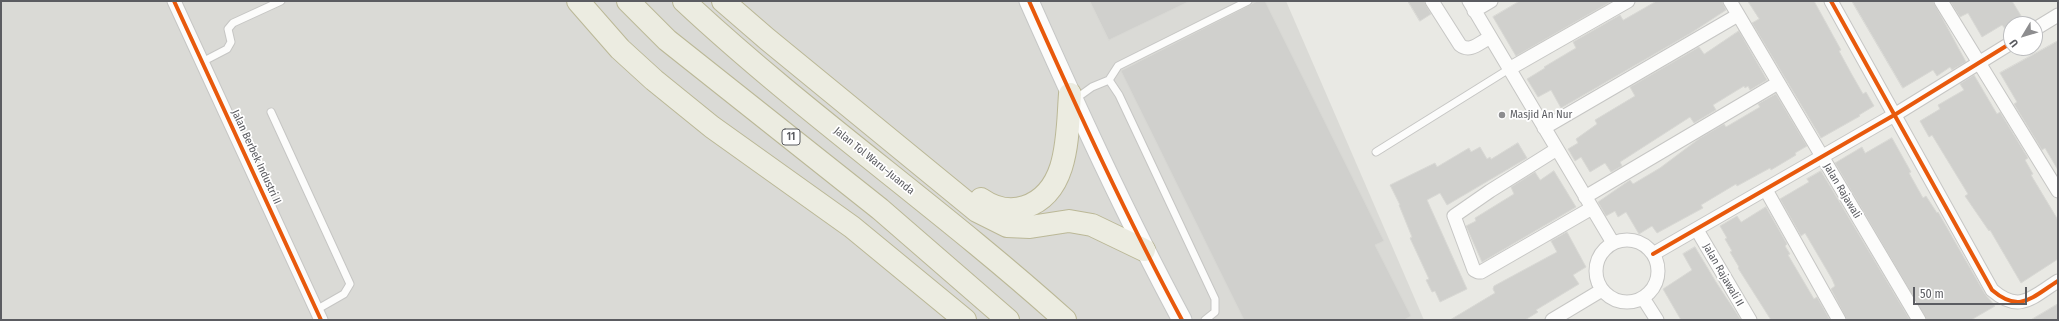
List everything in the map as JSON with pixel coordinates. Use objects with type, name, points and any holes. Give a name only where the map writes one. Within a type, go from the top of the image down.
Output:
[{"type":"highway","points":[[578,1],[620,49],[712,127],[852,227],[965,320]]},
{"type":"highway","name":"11","points":[[628,1],[667,40],[880,209],[953,274],[1008,320]]},
{"type":"highway","name":"Jalan Tol Waru–Juanda","points":[[684,1],[756,64],[1005,266],[1065,320]]},
{"type":"highway","points":[[723,1],[809,75],[977,211],[990,219],[1007,226],[1030,226],[1069,221],[1092,225],[1144,250]]},
{"type":"highway","points":[[809,75],[866,106],[990,206],[1006,210],[1018,209],[1032,204],[1046,194],[1058,176],[1067,142],[1072,97]]},
{"type":"street","name":"Jalan Berbek Industri II","points":[[174,1],[318,315]]},
{"type":"street","points":[[1029,1],[1072,97],[1144,250],[1182,320]]},
{"type":"street","points":[[1432,1],[1464,49],[1469,49],[1489,38]]},
{"type":"street","points":[[1491,1],[1472,6],[1489,38],[1613,243]]},
{"type":"street","points":[[1509,69],[1628,1]]},
{"type":"street","name":"Jalan Rajawali","points":[[1730,1],[1919,320]]},
{"type":"street","points":[[1831,1],[1896,114],[1992,290],[2003,300],[2014,303],[2024,302],[2058,281]]},
{"type":"street","points":[[1941,1],[1978,63],[2053,170],[2058,191]]},
{"type":"street","points":[[1544,128],[1738,15]]},
{"type":"street","points":[[2043,24],[2058,15]]},
{"type":"street","points":[[1653,254],[1896,114],[2003,48]]},
{"type":"street","points":[[1556,149],[1454,216],[1474,270],[1481,272],[1588,202],[1778,83]]},
{"type":"street","points":[[1766,190],[1838,320]]},
{"type":"street","name":"Jalan Rajawali II","points":[[1697,230],[1750,320]]},
{"type":"street","points":[[1623,240],[1635,240],[1646,245],[1653,254],[1658,266],[1658,278],[1653,290],[1635,302],[1617,300],[1602,290],[1596,273],[1596,264],[1602,252],[1613,243],[1623,240]]},
{"type":"street","points":[[1552,320],[1602,290]]},
{"type":"street","points":[[1643,298],[1657,320]]},
{"type":"lane","points":[[202,62],[227,49],[231,42],[228,29],[233,23],[281,1]]},
{"type":"lane","points":[[1072,97],[1109,80],[1118,66],[1248,1]]},
{"type":"lane","points":[[1376,152],[1509,69]]},
{"type":"lane","points":[[1109,80],[1119,95],[1215,300],[1215,312],[1205,320]]},
{"type":"lane","points":[[271,112],[350,284],[344,294],[318,315]]},
{"type":"shaded area","points":[[1,1],[1286,1],[1424,320],[1,320]]},
{"type":"building","points":[[1090,1],[1190,1],[1109,40]]},
{"type":"building","points":[[1258,1],[1265,1],[1384,241],[1375,245],[1411,316],[1404,320],[1244,320],[1121,71]]},
{"type":"building","points":[[1408,1],[1424,1],[1431,14],[1420,21]]},
{"type":"building","points":[[1520,1],[1612,1],[1516,56],[1493,17]]},
{"type":"building","points":[[1657,1],[1722,1],[1726,10],[1691,33],[1561,108],[1551,90],[1538,97],[1527,79],[1576,48],[1573,42],[1620,15],[1623,20]]},
{"type":"building","points":[[1748,1],[1814,1],[1863,94],[1866,92],[1874,106],[1859,115],[1860,116],[1821,138],[1752,23],[1759,19]]},
{"type":"building","points":[[1852,1],[1933,1],[1966,62],[1952,70],[1950,67],[1937,76],[1933,70],[1903,88]]},
{"type":"building","points":[[1950,1],[2012,1],[2021,16],[2003,16],[2003,26],[2002,25],[1982,37],[1968,13],[1960,17]]},
{"type":"building","points":[[1739,31],[1767,80],[1750,90],[1748,86],[1745,88],[1744,86],[1713,105],[1716,110],[1694,123],[1690,117],[1620,162],[1622,166],[1611,172],[1605,163],[1590,172],[1581,157],[1575,161],[1568,149],[1578,143],[1576,139],[1597,124],[1595,120],[1635,96],[1630,87],[1699,47],[1704,54]]},
{"type":"building","points":[[2058,41],[2058,170],[2045,148],[2042,150],[2014,104],[2017,102],[2000,73],[2031,56],[2043,56],[2043,49]]},
{"type":"building","points":[[1974,75],[1997,114],[2000,112],[2028,158],[2025,160],[2033,174],[2031,175],[2058,220],[2058,259],[2021,283],[1990,230],[1989,231],[1965,196],[1968,194],[1932,135],[1929,137],[1920,121],[1940,109],[1938,105],[1964,90],[1960,84]]},
{"type":"building","points":[[1776,94],[1807,146],[1795,153],[1796,155],[1771,170],[1770,168],[1737,186],[1736,184],[1701,205],[1703,208],[1657,233],[1652,226],[1639,234],[1626,212],[1618,217],[1615,211],[1606,216],[1598,202],[1630,180],[1633,184],[1660,168],[1700,138],[1724,124],[1726,127],[1760,107],[1758,104]]},
{"type":"building","points":[[1892,138],[1911,172],[1909,173],[1923,198],[1926,196],[1937,213],[1938,212],[1985,294],[1995,306],[1971,320],[1927,320],[1835,163],[1862,147],[1865,153]]},
{"type":"building","points":[[1518,143],[1527,158],[1447,205],[1440,193],[1427,200],[1467,289],[1440,302],[1435,291],[1432,292],[1426,280],[1429,279],[1410,238],[1412,237],[1400,205],[1390,185],[1435,163],[1437,167],[1469,148],[1471,152],[1480,147],[1487,159],[1490,157],[1491,159]]},
{"type":"building","points":[[1554,171],[1576,207],[1482,262],[1466,226],[1476,221],[1475,218],[1514,194],[1511,187],[1535,172],[1540,180]]},
{"type":"building","points":[[1821,171],[1910,320],[1847,320],[1831,289],[1835,286],[1832,279],[1805,233],[1801,236],[1780,199],[1809,182],[1807,179]]},
{"type":"building","points":[[1766,207],[1787,244],[1785,246],[1790,254],[1788,255],[1814,299],[1817,297],[1830,320],[1771,320],[1738,268],[1739,267],[1730,252],[1732,251],[1725,239],[1727,238],[1720,226],[1737,216],[1741,222]]},
{"type":"building","points":[[1567,232],[1586,267],[1573,275],[1579,284],[1536,310],[1538,312],[1525,320],[1450,320],[1495,293],[1493,289],[1494,286],[1557,252],[1551,241]]},
{"type":"building","points":[[1695,247],[1741,320],[1681,320],[1663,289],[1692,270],[1683,254]]},
{"type":"building","points":[[2058,304],[2058,320],[2031,320]]},
{"type":"cycle path","points":[[174,1],[321,320]]},
{"type":"cycle path","points":[[1029,1],[1102,162],[1182,320]]},
{"type":"cycle path","points":[[1831,1],[1992,290],[2010,301],[2018,302],[2033,297],[2058,281]]},
{"type":"cycle path","points":[[1653,254],[1896,114],[2003,48]]},
{"type":"place","name":"Masjid An Nur","points":[[1502,115]]}]
